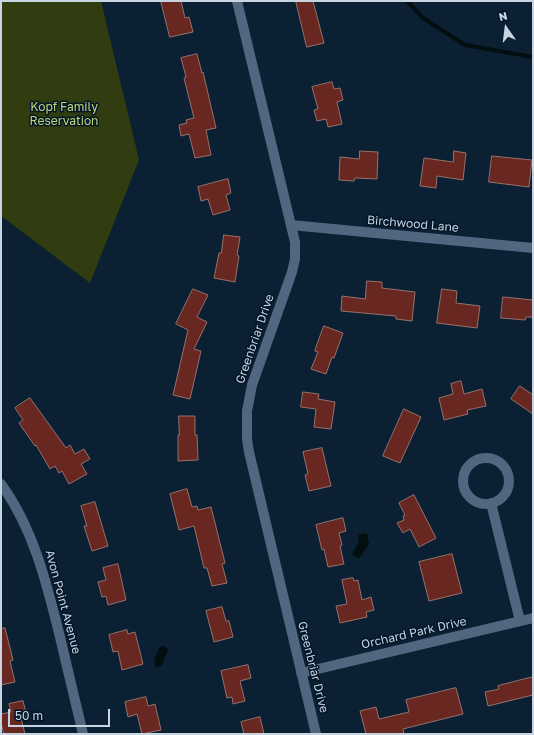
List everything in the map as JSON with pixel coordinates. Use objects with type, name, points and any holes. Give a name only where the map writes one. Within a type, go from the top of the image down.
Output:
[{"type":"street","name":"Greenbriar Drive","points":[[237,1],[291,225],[295,259],[292,272],[252,385],[247,411],[247,438],[249,452],[316,734]]},
{"type":"street","name":"Birchwood Lane","points":[[291,225],[533,248]]},
{"type":"street","points":[[485,458],[499,462],[508,474],[509,481],[508,489],[504,495],[491,503],[484,504],[476,502],[470,497],[463,484],[466,470],[471,464],[477,460],[485,458]]},
{"type":"street","name":"Avon Point Avenue","points":[[1,484],[19,513],[41,564],[83,734]]},
{"type":"street","points":[[491,503],[520,621]]},
{"type":"street","name":"Orchard Park Drive","points":[[301,673],[533,618]]},
{"type":"green space","name":"Kopf Family Reservation","points":[[1,1],[101,1],[139,160],[90,283],[1,216]]},
{"type":"shaded area","points":[[367,533],[369,544],[359,559],[352,554],[359,542],[358,535]]},
{"type":"shaded area","points":[[164,646],[168,651],[162,665],[158,667],[155,666],[155,661],[160,647]]},
{"type":"building","points":[[161,1],[181,1],[185,18],[189,17],[193,32],[170,37]]},
{"type":"building","points":[[296,1],[313,1],[324,43],[307,47]]},
{"type":"building","points":[[197,54],[202,73],[203,72],[216,128],[206,130],[211,155],[195,158],[189,134],[181,136],[179,125],[187,123],[186,120],[194,118],[184,78],[186,77],[181,58]]},
{"type":"building","points":[[332,82],[334,89],[340,88],[343,100],[337,102],[342,124],[328,127],[326,119],[317,121],[314,110],[318,109],[312,87]]},
{"type":"building","points":[[360,151],[378,152],[377,179],[355,178],[354,181],[339,180],[340,157],[359,159]]},
{"type":"building","points":[[454,151],[466,153],[463,180],[437,176],[436,188],[420,186],[424,158],[453,162]]},
{"type":"building","points":[[492,156],[532,160],[529,187],[489,182]]},
{"type":"building","points":[[228,179],[231,193],[226,195],[230,210],[213,215],[208,199],[201,201],[198,187]]},
{"type":"building","points":[[224,235],[240,237],[235,282],[214,278]]},
{"type":"building","points":[[367,281],[382,282],[382,288],[415,292],[412,321],[396,319],[396,316],[341,311],[342,296],[365,299]]},
{"type":"building","points":[[193,289],[208,295],[197,317],[207,322],[194,349],[201,351],[190,399],[173,395],[188,330],[176,324]]},
{"type":"building","points":[[442,289],[457,291],[456,303],[480,306],[477,328],[437,323]]},
{"type":"building","points":[[503,297],[533,300],[533,317],[526,317],[525,320],[501,318]]},
{"type":"building","points":[[324,326],[343,333],[334,358],[332,357],[326,374],[311,369],[318,352],[315,351]]},
{"type":"building","points":[[461,381],[464,394],[482,389],[486,406],[467,410],[468,414],[444,420],[439,398],[453,394],[451,384]]},
{"type":"building","points":[[520,386],[533,395],[533,414],[511,399]]},
{"type":"building","points":[[303,392],[319,394],[318,399],[335,402],[331,429],[314,427],[316,409],[301,407]]},
{"type":"building","points":[[30,398],[66,448],[70,445],[75,454],[84,449],[90,459],[81,464],[87,474],[69,484],[62,471],[59,473],[55,466],[50,469],[36,445],[35,446],[19,423],[23,420],[15,408]]},
{"type":"building","points":[[404,409],[421,417],[400,463],[383,456]]},
{"type":"building","points":[[179,416],[195,416],[195,435],[197,435],[198,460],[178,461]]},
{"type":"building","points":[[322,448],[331,486],[309,491],[305,475],[308,474],[303,452]]},
{"type":"building","points":[[187,489],[192,507],[197,506],[198,510],[211,507],[225,563],[222,564],[227,583],[212,586],[207,568],[204,568],[194,526],[179,530],[170,494]]},
{"type":"building","points":[[414,495],[436,538],[419,547],[410,529],[403,533],[397,523],[404,520],[403,516],[405,515],[399,503]]},
{"type":"building","points":[[95,502],[108,546],[92,551],[84,526],[87,526],[81,506]]},
{"type":"building","points":[[343,518],[346,531],[339,533],[344,564],[328,567],[316,525]]},
{"type":"building","points":[[452,554],[462,593],[429,601],[419,562]]},
{"type":"building","points":[[118,564],[126,600],[108,605],[106,596],[102,597],[98,582],[106,580],[103,568]]},
{"type":"building","points":[[353,578],[354,581],[358,580],[362,600],[371,597],[374,610],[366,612],[367,617],[340,623],[336,606],[347,604],[342,580]]},
{"type":"building","points":[[222,607],[226,621],[229,621],[233,637],[214,642],[206,611]]},
{"type":"building","points":[[1,628],[5,628],[13,660],[10,661],[15,682],[1,685]]},
{"type":"building","points":[[127,630],[128,634],[135,632],[143,664],[122,670],[118,651],[113,652],[109,635]]},
{"type":"building","points":[[248,665],[251,678],[240,681],[245,701],[233,704],[232,697],[227,698],[221,671]]},
{"type":"building","points":[[533,677],[533,695],[488,706],[485,692],[499,689],[498,686]]},
{"type":"building","points":[[456,688],[463,714],[403,729],[404,734],[366,734],[360,711],[376,707],[379,719],[409,712],[406,700]]},
{"type":"building","points":[[146,697],[148,706],[155,704],[161,730],[142,734],[137,714],[128,717],[125,702]]},
{"type":"building","points":[[23,701],[27,716],[21,718],[25,734],[4,734],[1,723],[1,714],[11,712],[9,704]]},
{"type":"building","points":[[260,717],[264,734],[244,734],[241,722]]},
{"type":"waterway","points":[[407,1],[423,18],[465,45],[533,57]]}]
